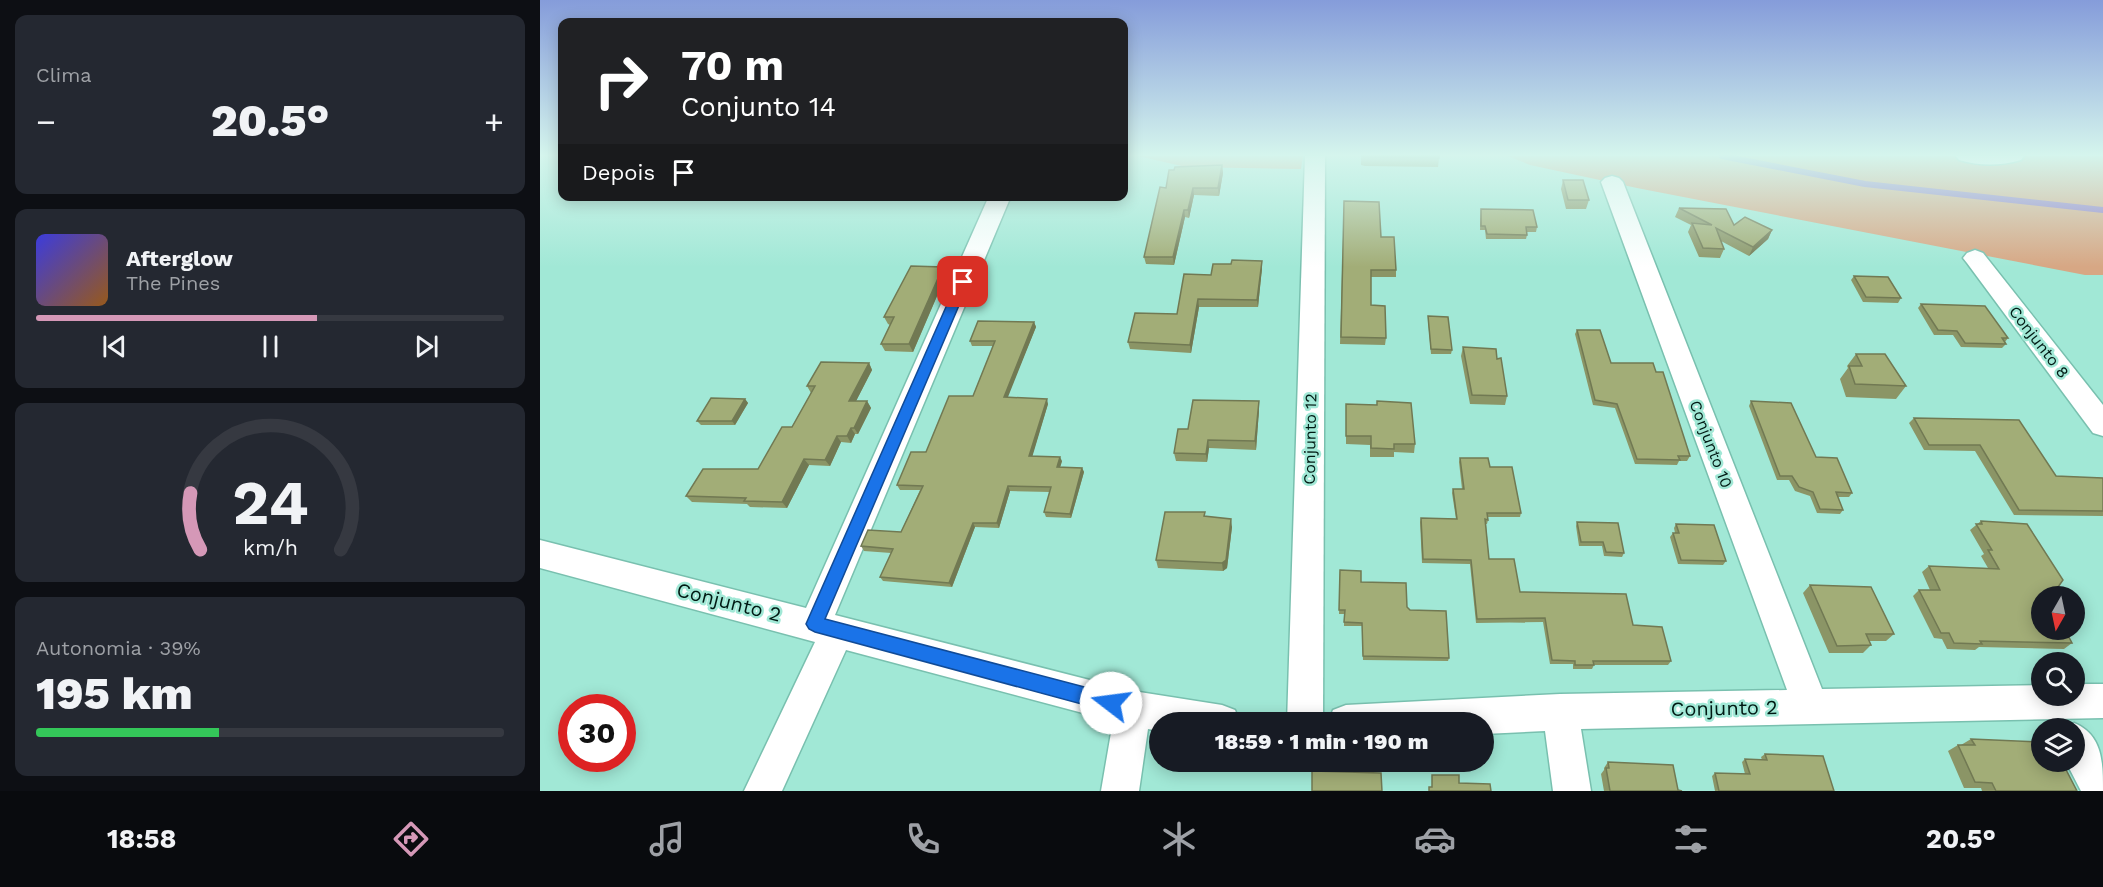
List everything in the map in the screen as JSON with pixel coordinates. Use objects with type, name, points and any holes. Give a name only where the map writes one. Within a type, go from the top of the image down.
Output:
[{"type":"street","name":"Conjunto 12","points":[[1305,712],[1314,193]]},
{"type":"street","name":"Conjunto 10","points":[[1616,193],[1811,706]]},
{"type":"street","points":[[763,791],[826,627],[998,201]]},
{"type":"street","name":"Conjunto 8","points":[[1975,258],[2103,425]]},
{"type":"street","name":"Conjunto 2","points":[[544,556],[826,627],[1133,709],[1152,712]]},
{"type":"street","name":"Conjunto 2","points":[[1494,715],[1811,706],[2060,715],[2103,701]]},
{"type":"street","points":[[1120,791],[1133,709]]},
{"type":"street","points":[[1560,712],[1572,791]]},
{"type":"street","points":[[2085,761],[2102,791]]},
{"type":"shaded area","points":[[1662,193],[2103,193],[2103,275],[2085,275]]},
{"type":"building","points":[[1159,193],[1192,193],[1188,210],[1184,210],[1173,257],[1144,257]]},
{"type":"building","points":[[1566,193],[1587,193],[1589,200],[1568,200]]},
{"type":"building","points":[[1344,201],[1379,202],[1381,237],[1394,237],[1396,270],[1371,270],[1371,305],[1385,306],[1386,338],[1341,337]]},
{"type":"building","points":[[1679,208],[1726,209],[1734,225],[1745,217],[1772,230],[1753,247],[1716,228],[1724,249],[1703,248],[1692,223],[1712,225]]},
{"type":"building","points":[[1481,209],[1533,210],[1537,227],[1526,227],[1527,235],[1487,234],[1485,226],[1481,226]]},
{"type":"building","points":[[1232,260],[1262,261],[1257,300],[1198,299],[1190,345],[1128,342],[1135,313],[1177,314],[1184,274],[1211,275],[1213,264],[1231,264]]},
{"type":"building","points":[[911,266],[943,267],[909,344],[881,344],[894,317],[884,317]]},
{"type":"building","points":[[1854,276],[1888,277],[1901,298],[1866,297]]},
{"type":"building","points":[[1921,304],[1985,306],[2008,338],[2002,338],[2006,344],[1965,343],[1957,331],[1938,330]]},
{"type":"building","points":[[1428,316],[1448,317],[1452,350],[1431,349]]},
{"type":"building","points":[[978,321],[1034,322],[1004,397],[1047,399],[1029,456],[1060,457],[1057,467],[1082,468],[1070,514],[1044,512],[1051,487],[1008,486],[997,523],[973,523],[949,583],[880,577],[893,549],[861,546],[868,530],[901,532],[923,486],[897,485],[911,452],[926,452],[949,396],[973,396],[995,341],[970,341]]},
{"type":"building","points":[[1577,330],[1600,330],[1611,363],[1653,363],[1656,372],[1663,372],[1690,456],[1678,456],[1680,460],[1637,459],[1617,404],[1595,400]]},
{"type":"building","points":[[1463,347],[1496,349],[1497,359],[1501,358],[1507,396],[1472,395]]},
{"type":"building","points":[[1856,354],[1885,354],[1906,386],[1855,384],[1849,366],[1862,366]]},
{"type":"building","points":[[821,362],[869,363],[849,401],[867,401],[854,428],[851,428],[847,436],[837,436],[825,460],[804,459],[782,502],[686,496],[703,469],[758,469],[782,427],[792,427],[815,386],[807,386]]},
{"type":"building","points":[[711,398],[745,399],[732,421],[697,421]]},
{"type":"building","points":[[1193,400],[1259,401],[1255,441],[1208,440],[1206,454],[1174,453],[1178,429],[1188,429]]},
{"type":"building","points":[[1377,401],[1411,403],[1415,444],[1394,444],[1394,449],[1371,448],[1371,436],[1346,436],[1346,404],[1377,405]]},
{"type":"building","points":[[1751,401],[1791,403],[1816,457],[1837,458],[1852,493],[1836,492],[1843,510],[1820,509],[1813,492],[1799,487],[1792,476],[1780,476]]},
{"type":"building","points":[[1914,418],[2019,420],[2056,476],[2103,478],[2103,511],[2019,510],[1980,445],[1929,445]]},
{"type":"building","points":[[1460,458],[1488,458],[1490,467],[1512,467],[1521,513],[1487,513],[1488,520],[1485,519],[1489,559],[1514,559],[1520,592],[1626,594],[1633,625],[1662,627],[1671,661],[1593,661],[1594,665],[1575,665],[1575,661],[1552,660],[1545,618],[1477,619],[1471,560],[1423,559],[1421,518],[1457,519],[1453,489],[1464,489]]},
{"type":"building","points":[[1165,512],[1205,512],[1204,516],[1231,519],[1226,560],[1222,563],[1156,560]]},
{"type":"building","points":[[1981,521],[2027,524],[2063,580],[2059,586],[2031,586],[2031,640],[2070,640],[2072,643],[1980,641],[1982,644],[1954,643],[1949,633],[1941,633],[1919,590],[1940,590],[1929,566],[1999,569],[1988,550],[1992,550],[1976,524],[1982,524]]},
{"type":"building","points":[[1577,522],[1618,523],[1624,553],[1606,552],[1603,542],[1581,542]]},
{"type":"building","points":[[1676,524],[1714,525],[1726,561],[1681,560],[1673,533],[1679,533]]},
{"type":"building","points":[[1340,570],[1361,571],[1361,582],[1406,583],[1407,607],[1410,610],[1446,611],[1449,658],[1363,656],[1362,623],[1344,622],[1345,610],[1339,610]]},
{"type":"building","points":[[1810,585],[1871,587],[1894,634],[1866,634],[1871,645],[1837,646]]},
{"type":"building","points":[[1971,739],[2031,742],[2031,772],[2067,772],[2077,791],[1996,791],[1992,783],[1975,782],[1958,745],[1975,745]]},
{"type":"building","points":[[1765,754],[1823,756],[1834,791],[1719,791],[1715,773],[1750,774],[1745,759],[1767,760]]},
{"type":"building","points":[[1608,762],[1673,765],[1678,790],[1682,791],[1610,791],[1606,768],[1609,768]]},
{"type":"building","points":[[1312,772],[1381,773],[1382,791],[1312,791]]},
{"type":"building","points":[[1432,775],[1459,775],[1459,783],[1490,784],[1491,791],[1429,791],[1429,787],[1432,787]]},
{"type":"waterway","points":[[1947,193],[2103,210]]},
{"type":"route","points":[[963,282],[815,624],[1111,703]]}]
